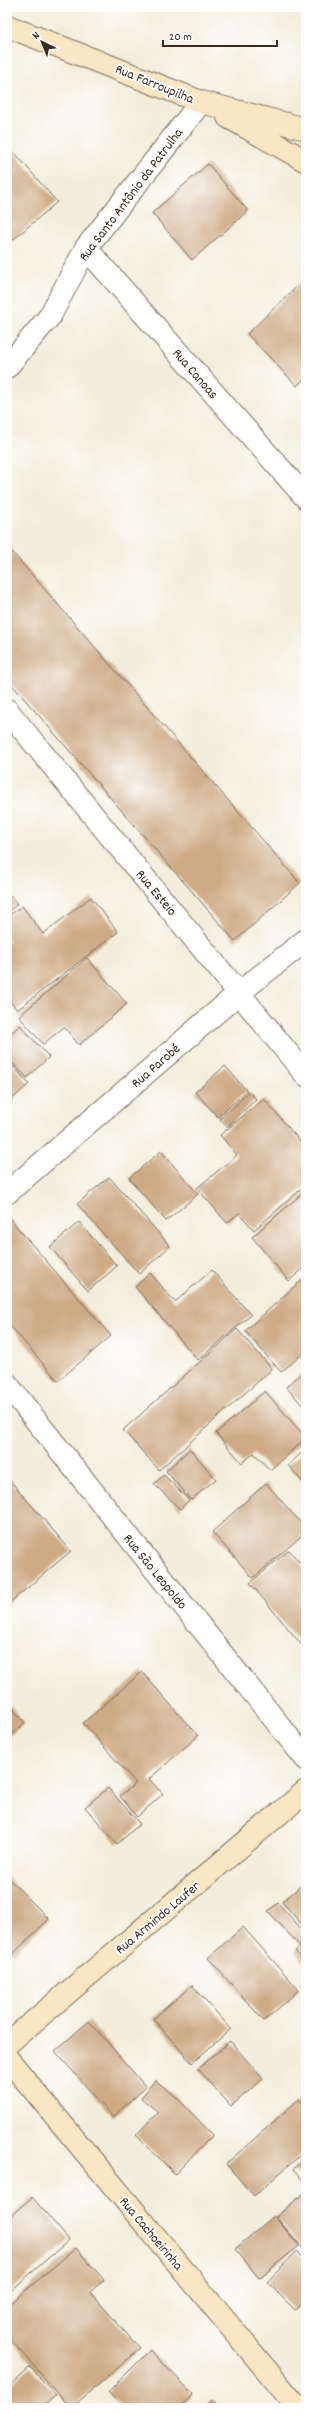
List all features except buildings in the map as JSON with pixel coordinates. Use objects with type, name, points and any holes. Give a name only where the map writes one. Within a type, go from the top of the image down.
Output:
[{"type":"street","name":"Rua Farroupilha","points":[[7,26],[201,102],[306,129]]},
{"type":"street","points":[[201,102],[306,161]]},
{"type":"street","name":"Rua Santo Antônio da Patrulha","points":[[7,367],[50,316],[86,248],[201,102]]},
{"type":"street","name":"Rua Canoas","points":[[86,248],[306,498]]},
{"type":"street","name":"Rua Esteio","points":[[7,710],[306,1074]]},
{"type":"street","name":"Rua Parobé","points":[[7,1193],[240,992],[306,940]]},
{"type":"street","name":"Rua São Leopoldo","points":[[7,1384],[306,1759]]},
{"type":"street","name":"Rua Armindo Laufer","points":[[7,2044],[306,1791]]},
{"type":"street","name":"Rua Cachoeirinha","points":[[7,2058],[298,2408]]}]
